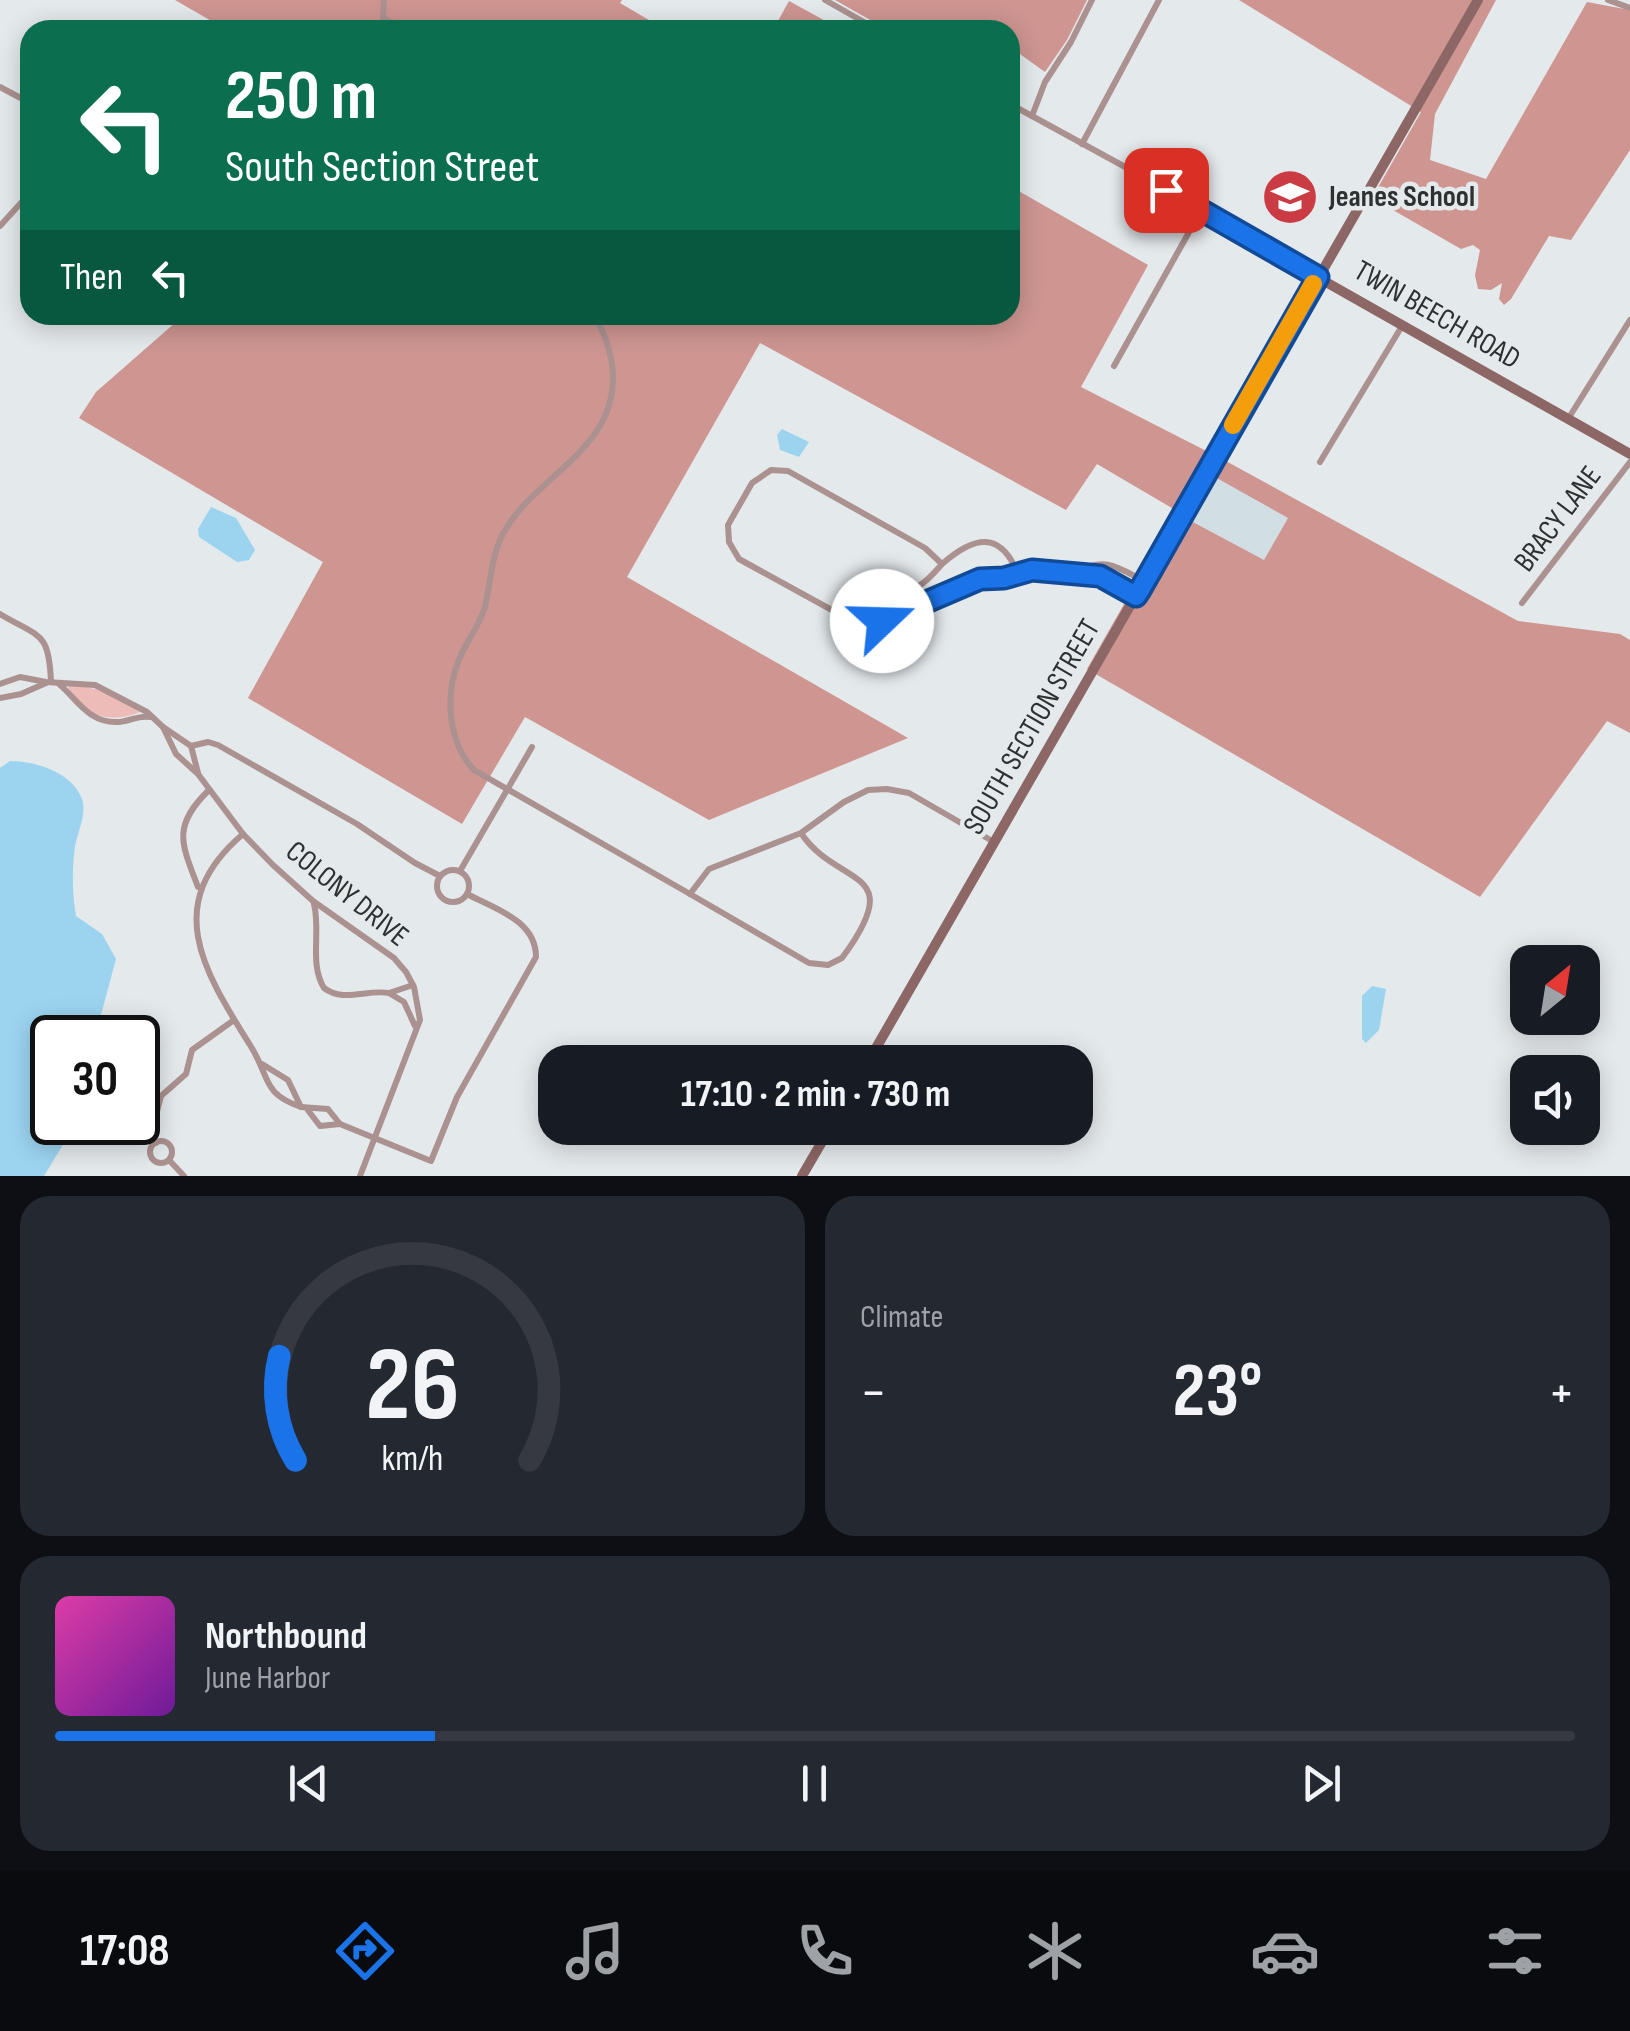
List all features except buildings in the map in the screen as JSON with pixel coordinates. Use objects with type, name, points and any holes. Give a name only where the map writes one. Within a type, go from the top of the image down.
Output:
[{"type":"street","points":[[825,0],[860,20]]},
{"type":"street","points":[[1032,116],[1045,82],[1092,0]]},
{"type":"street","points":[[1082,144],[1159,0]]},
{"type":"street","name":"SOUTH SECTION STREET","points":[[878,1045],[1478,0]]},
{"type":"street","points":[[1608,0],[1630,8]]},
{"type":"street","name":"TWIN BEECH ROAD","points":[[1020,109],[1630,454]]},
{"type":"street","points":[[0,226],[20,204]]},
{"type":"street","points":[[1114,366],[1202,209]]},
{"type":"street","points":[[1568,418],[1630,320]]},
{"type":"street","points":[[1320,462],[1403,324]]},
{"type":"street","points":[[597,325],[610,350],[614,380],[608,409],[595,435],[504,532],[493,562],[484,609],[452,680],[450,706],[460,754],[474,770],[507,791],[809,963],[828,964],[842,958],[869,913],[868,894],[859,878],[813,851],[801,834]]},
{"type":"street","name":"BRACY LANE","points":[[1522,604],[1630,462]]},
{"type":"street","points":[[942,564],[926,548],[788,471],[772,470],[756,478],[728,525],[734,554],[838,616],[860,623],[882,621],[980,579],[1032,570],[1100,576],[1136,596]]},
{"type":"street","points":[[882,621],[893,600],[922,584],[964,545],[982,542],[1007,553],[1018,574]]},
{"type":"street","points":[[1074,572],[1106,563],[1145,582]]},
{"type":"street","points":[[0,614],[36,633],[46,643],[51,683],[83,710],[103,720],[120,722],[139,716],[154,718]]},
{"type":"street","name":"COLONY DRIVE","points":[[0,684],[20,677],[95,685],[184,738],[191,746],[198,774]]},
{"type":"street","points":[[0,698],[51,683]]},
{"type":"street","name":"COLONY DRIVE","points":[[163,727],[176,754],[198,774],[243,834],[313,901],[394,958],[413,985],[420,1020],[360,1176]]},
{"type":"street","points":[[191,746],[208,742],[218,746],[440,876]]},
{"type":"street","points":[[460,871],[532,748]]},
{"type":"street","points":[[690,894],[709,869],[801,834],[856,794],[888,789],[915,796],[994,842]]},
{"type":"street","points":[[199,888],[181,835],[192,807],[209,790]]},
{"type":"street","points":[[243,834],[210,867],[199,888],[197,912],[207,974],[262,1064],[274,1096],[304,1108],[328,1109],[340,1124]]},
{"type":"street","points":[[447,870],[460,871],[469,883],[466,894],[460,900],[444,900],[436,886],[440,876],[447,870]]},
{"type":"street","points":[[262,1064],[288,1080],[320,1126],[340,1124],[431,1161],[457,1096],[534,964],[536,946],[528,929],[466,894]]},
{"type":"street","points":[[313,901],[317,916],[317,971],[324,988],[339,996],[378,990],[390,993],[408,1007],[416,1034]]},
{"type":"street","points":[[390,993],[413,985]]},
{"type":"street","points":[[160,1100],[186,1074],[192,1050],[234,1020]]},
{"type":"street","points":[[155,1145],[150,1152],[152,1158],[162,1163],[169,1160],[172,1151],[169,1145],[160,1144]]},
{"type":"street","points":[[802,1176],[820,1145]]},
{"type":"street","points":[[169,1160],[184,1176]]},
{"type":"shaded area","points":[[175,0],[622,0],[620,3],[649,20],[210,20]]},
{"type":"shaded area","points":[[835,0],[1087,0],[1045,72],[1020,54],[1020,20],[870,20]]},
{"type":"shaded area","points":[[1239,0],[1496,0],[1435,114],[1430,160],[1486,179],[1587,2],[1630,10],[1630,150],[1571,240],[1549,236],[1504,305],[1499,299],[1502,283],[1491,290],[1478,289],[1475,275],[1480,250],[1473,245],[1461,249],[1372,198],[1421,112]]},
{"type":"shaded area","points":[[789,1],[824,20],[779,20]]},
{"type":"shaded area","points":[[1020,192],[1148,265],[1081,387],[1224,460],[1518,621],[1620,634],[1630,640],[1630,733],[1607,721],[1480,897],[1087,669],[1177,511],[1097,464],[1066,510],[760,343],[627,577],[908,738],[709,820],[525,717],[462,824],[248,698],[323,562],[79,418],[96,392],[173,325],[1020,325]],"holes":[[[1215,477],[1288,518],[1264,560],[1191,521]]]},
{"type":"shaded area","points":[[1214,476],[1288,518],[1264,560],[1191,521]]},
{"type":"shaded area","points":[[67,685],[106,693],[140,712],[118,717],[98,715],[80,704]]},
{"type":"water","points":[[782,429],[809,442],[799,457],[780,450],[777,435]]},
{"type":"water","points":[[211,507],[236,518],[255,550],[249,560],[237,562],[199,537],[198,529]]},
{"type":"water","points":[[10,761],[30,763],[61,775],[77,790],[83,811],[73,863],[76,916],[102,934],[116,959],[101,1015],[30,1015],[30,1145],[63,1145],[44,1176],[0,1176],[0,768]]},
{"type":"water","points":[[1372,986],[1386,989],[1379,1030],[1366,1043],[1362,1039],[1362,996]]},
{"type":"slow traffic","points":[[1233,425],[1313,284]]},
{"type":"place","name":"Jeanes School","points":[[1290,197]]},
{"type":"route","points":[[882,621],[980,579],[1004,578],[1032,570],[1100,576],[1136,596],[1140,590],[1318,277],[1166,190]]}]
